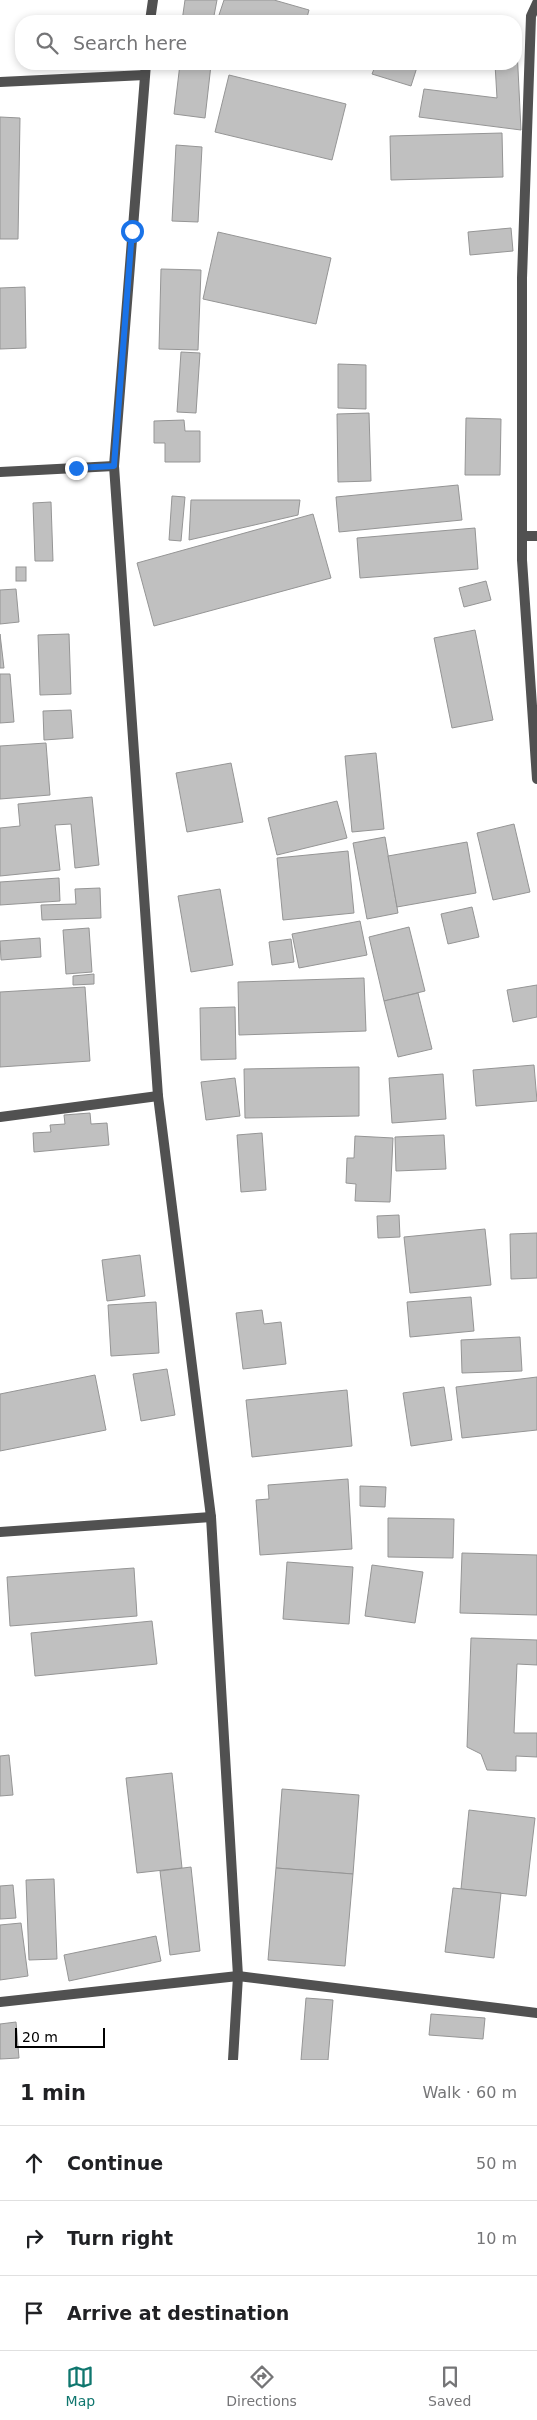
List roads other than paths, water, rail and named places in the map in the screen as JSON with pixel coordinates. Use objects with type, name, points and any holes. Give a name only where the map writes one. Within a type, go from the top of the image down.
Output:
[{"type":"street","points":[[151,15],[153,0]]},
{"type":"street","points":[[537,3],[531,16],[522,278],[522,536],[537,779]]},
{"type":"street","points":[[145,70],[114,466],[158,1096],[211,1517],[238,1976],[233,2060]]},
{"type":"street","points":[[0,82],[145,75]]},
{"type":"street","points":[[0,472],[114,466]]},
{"type":"street","points":[[522,536],[537,536]]},
{"type":"street","points":[[0,1117],[158,1096]]},
{"type":"street","points":[[0,1532],[211,1517]]},
{"type":"street","points":[[0,2002],[238,1976],[537,2013]]}]
